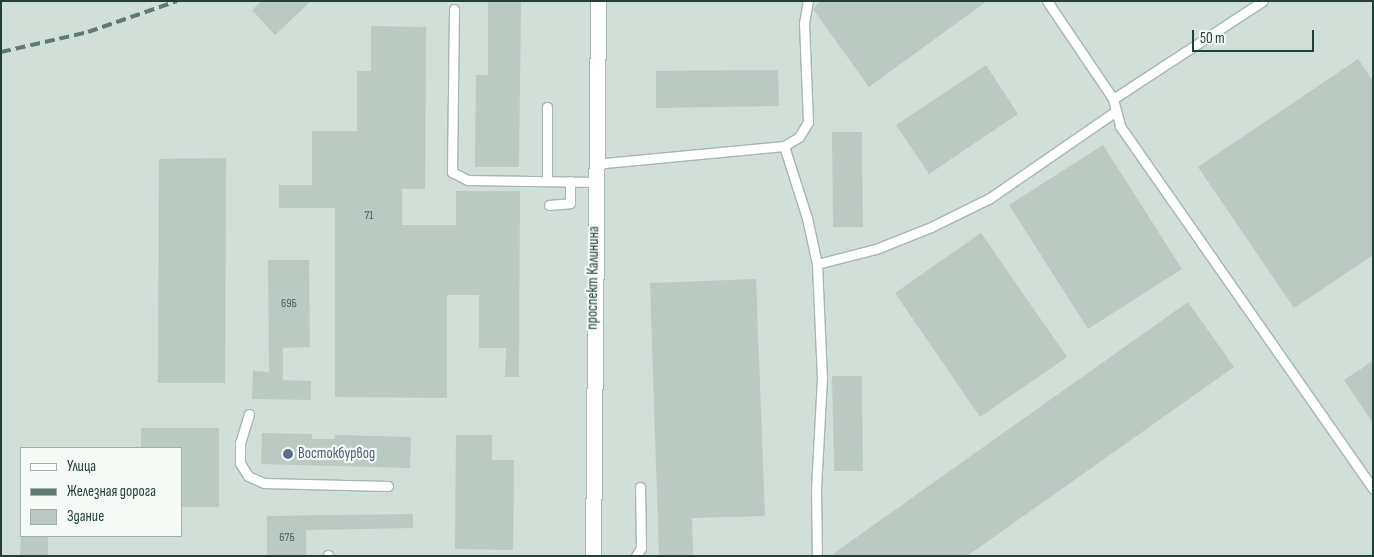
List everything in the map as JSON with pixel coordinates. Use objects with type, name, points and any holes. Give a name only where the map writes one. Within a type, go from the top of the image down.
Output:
[{"type":"street","name":"проспект Калинина","points":[[592,556],[594,164],[598,1]]},
{"type":"lane","points":[[594,164],[784,146],[799,137],[808,122],[804,23],[808,1]]},
{"type":"lane","points":[[1047,1],[1113,98],[1120,126],[1373,489]]},
{"type":"lane","points":[[1113,98],[1263,1]]},
{"type":"lane","points":[[454,9],[452,172],[468,180],[594,182]]},
{"type":"lane","points":[[548,107],[548,181]]},
{"type":"lane","points":[[817,264],[876,249],[931,227],[990,198],[1116,111]]},
{"type":"lane","points":[[784,146],[807,218],[817,264],[822,378],[817,556]]},
{"type":"lane","points":[[549,206],[570,203],[570,181]]},
{"type":"lane","points":[[249,414],[240,443],[240,464],[248,476],[264,483],[388,486]]},
{"type":"lane","points":[[636,556],[641,548],[640,487]]},
{"type":"shaded area","points":[[1,1],[1373,1],[1373,556],[1,556]]},
{"type":"building","points":[[262,1],[311,1],[275,35],[252,10]]},
{"type":"building","points":[[488,1],[521,1],[519,167],[475,167],[476,75],[488,75]]},
{"type":"building","points":[[820,1],[987,1],[869,87],[813,9]]},
{"type":"building","points":[[371,26],[426,27],[425,189],[402,189],[402,225],[456,225],[456,191],[520,191],[519,377],[505,377],[506,348],[479,348],[479,295],[447,295],[447,398],[335,397],[335,208],[279,208],[279,185],[312,185],[312,131],[357,131],[357,71],[371,71]]},
{"type":"building","points":[[1358,59],[1373,81],[1373,255],[1294,308],[1198,167]]},
{"type":"building","points":[[986,65],[1018,114],[929,174],[896,125]]},
{"type":"building","points":[[778,70],[779,106],[656,108],[656,71]]},
{"type":"building","points":[[832,132],[862,132],[863,227],[833,227]]},
{"type":"building","points":[[1103,145],[1182,269],[1088,329],[1009,205]]},
{"type":"building","points":[[226,158],[225,383],[158,383],[159,159]]},
{"type":"building","points":[[981,233],[1067,357],[980,417],[895,293]]},
{"type":"building","points":[[268,260],[309,260],[310,347],[283,348],[283,380],[311,381],[311,400],[252,399],[253,371],[269,372]]},
{"type":"building","points":[[756,279],[765,516],[692,518],[693,556],[659,556],[650,283]]},
{"type":"building","points":[[1188,302],[1234,367],[967,556],[830,556]]},
{"type":"building","points":[[1373,361],[1373,423],[1344,380]]},
{"type":"building","points":[[832,376],[862,376],[863,471],[834,471]]},
{"type":"building","points":[[141,428],[219,428],[219,507],[182,507],[182,447],[141,447]]},
{"type":"building","points":[[262,433],[312,434],[312,439],[335,439],[335,435],[411,437],[410,468],[261,464]]},
{"type":"building","points":[[456,435],[492,435],[492,460],[514,460],[513,550],[455,549]]},
{"type":"building","points":[[413,514],[413,528],[306,530],[306,556],[267,556],[267,516]]},
{"type":"building","points":[[21,537],[48,537],[48,556],[20,556]]},
{"type":"railway","points":[[1,52],[88,32],[177,1]]},
{"type":"place","name":"Востокбурвод","points":[[288,454]]}]
